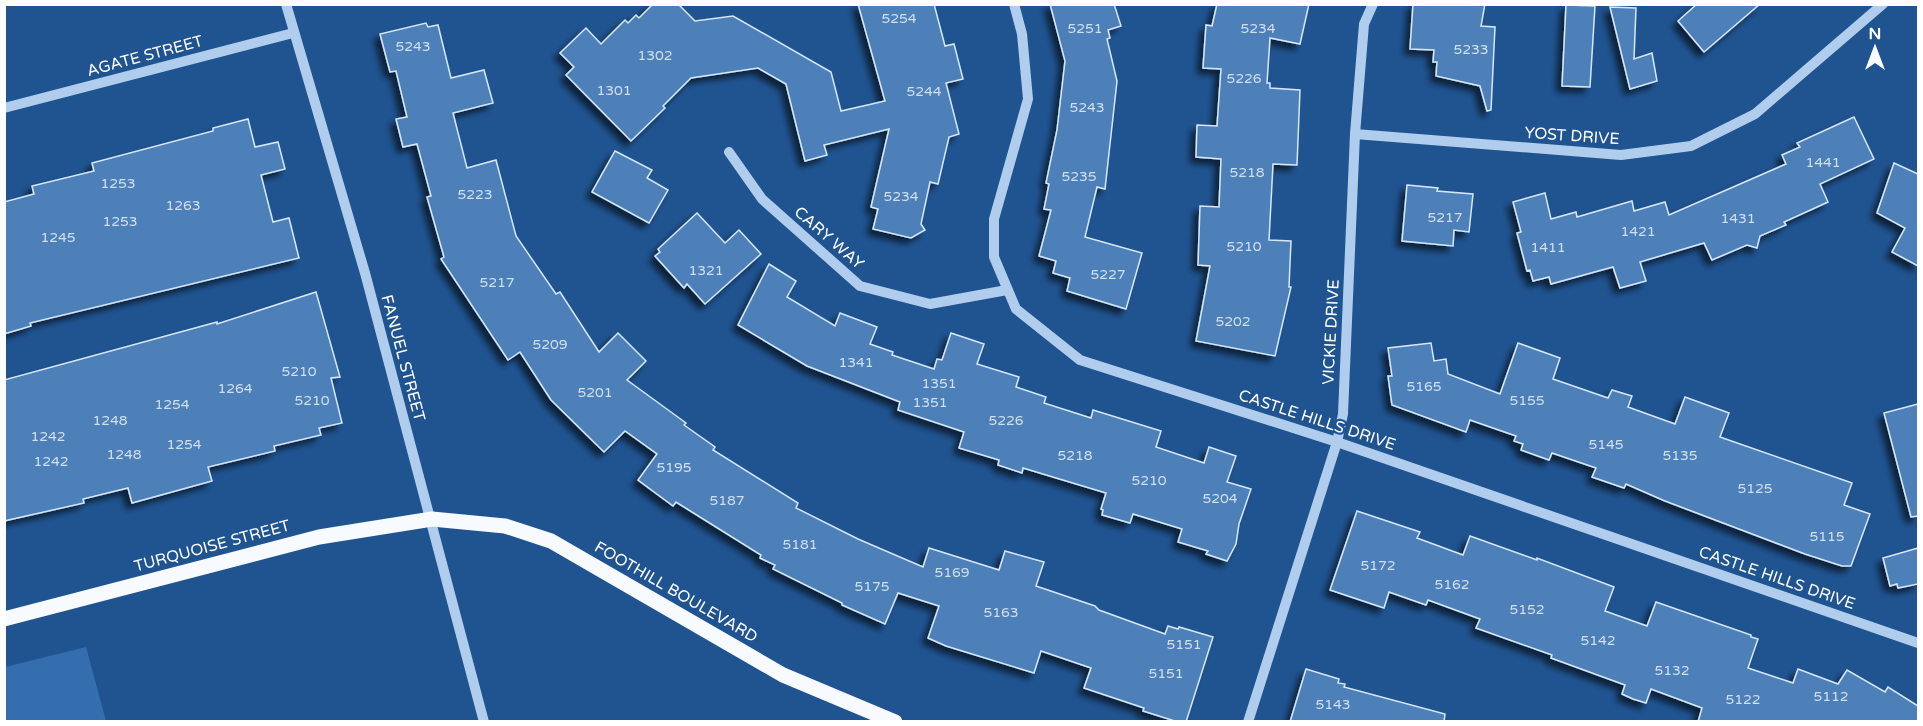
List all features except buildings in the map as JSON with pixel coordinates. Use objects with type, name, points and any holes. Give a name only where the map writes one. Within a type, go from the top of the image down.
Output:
[{"type":"main road","name":"TURQUOISE STREET","points":[[4,619],[319,537],[432,519]]},
{"type":"main road","name":"FOOTHILL BOULEVARD","points":[[432,519],[505,526],[551,541],[783,675],[895,722]]},
{"type":"street","name":"FANUEL STREET","points":[[286,4],[365,273],[484,722]]},
{"type":"street","name":"CASTLE HILLS DRIVE","points":[[1014,4],[1022,34],[1028,99],[994,219],[994,257],[1016,309],[1080,360],[1337,441],[1918,643]]},
{"type":"street","name":"VICKIE DRIVE","points":[[1248,722],[1337,441],[1343,414],[1355,134],[1364,24],[1373,4]]},
{"type":"street","name":"YOST DRIVE","points":[[1355,134],[1621,155],[1691,146],[1755,114],[1883,4]]},
{"type":"street","name":"AGATE STREET","points":[[4,108],[294,33]]},
{"type":"street","name":"CARY WAY","points":[[729,152],[762,199],[860,286],[930,304],[1007,290]]},
{"type":"shaded area","points":[[86,647],[106,721],[5,721],[5,667]]}]
